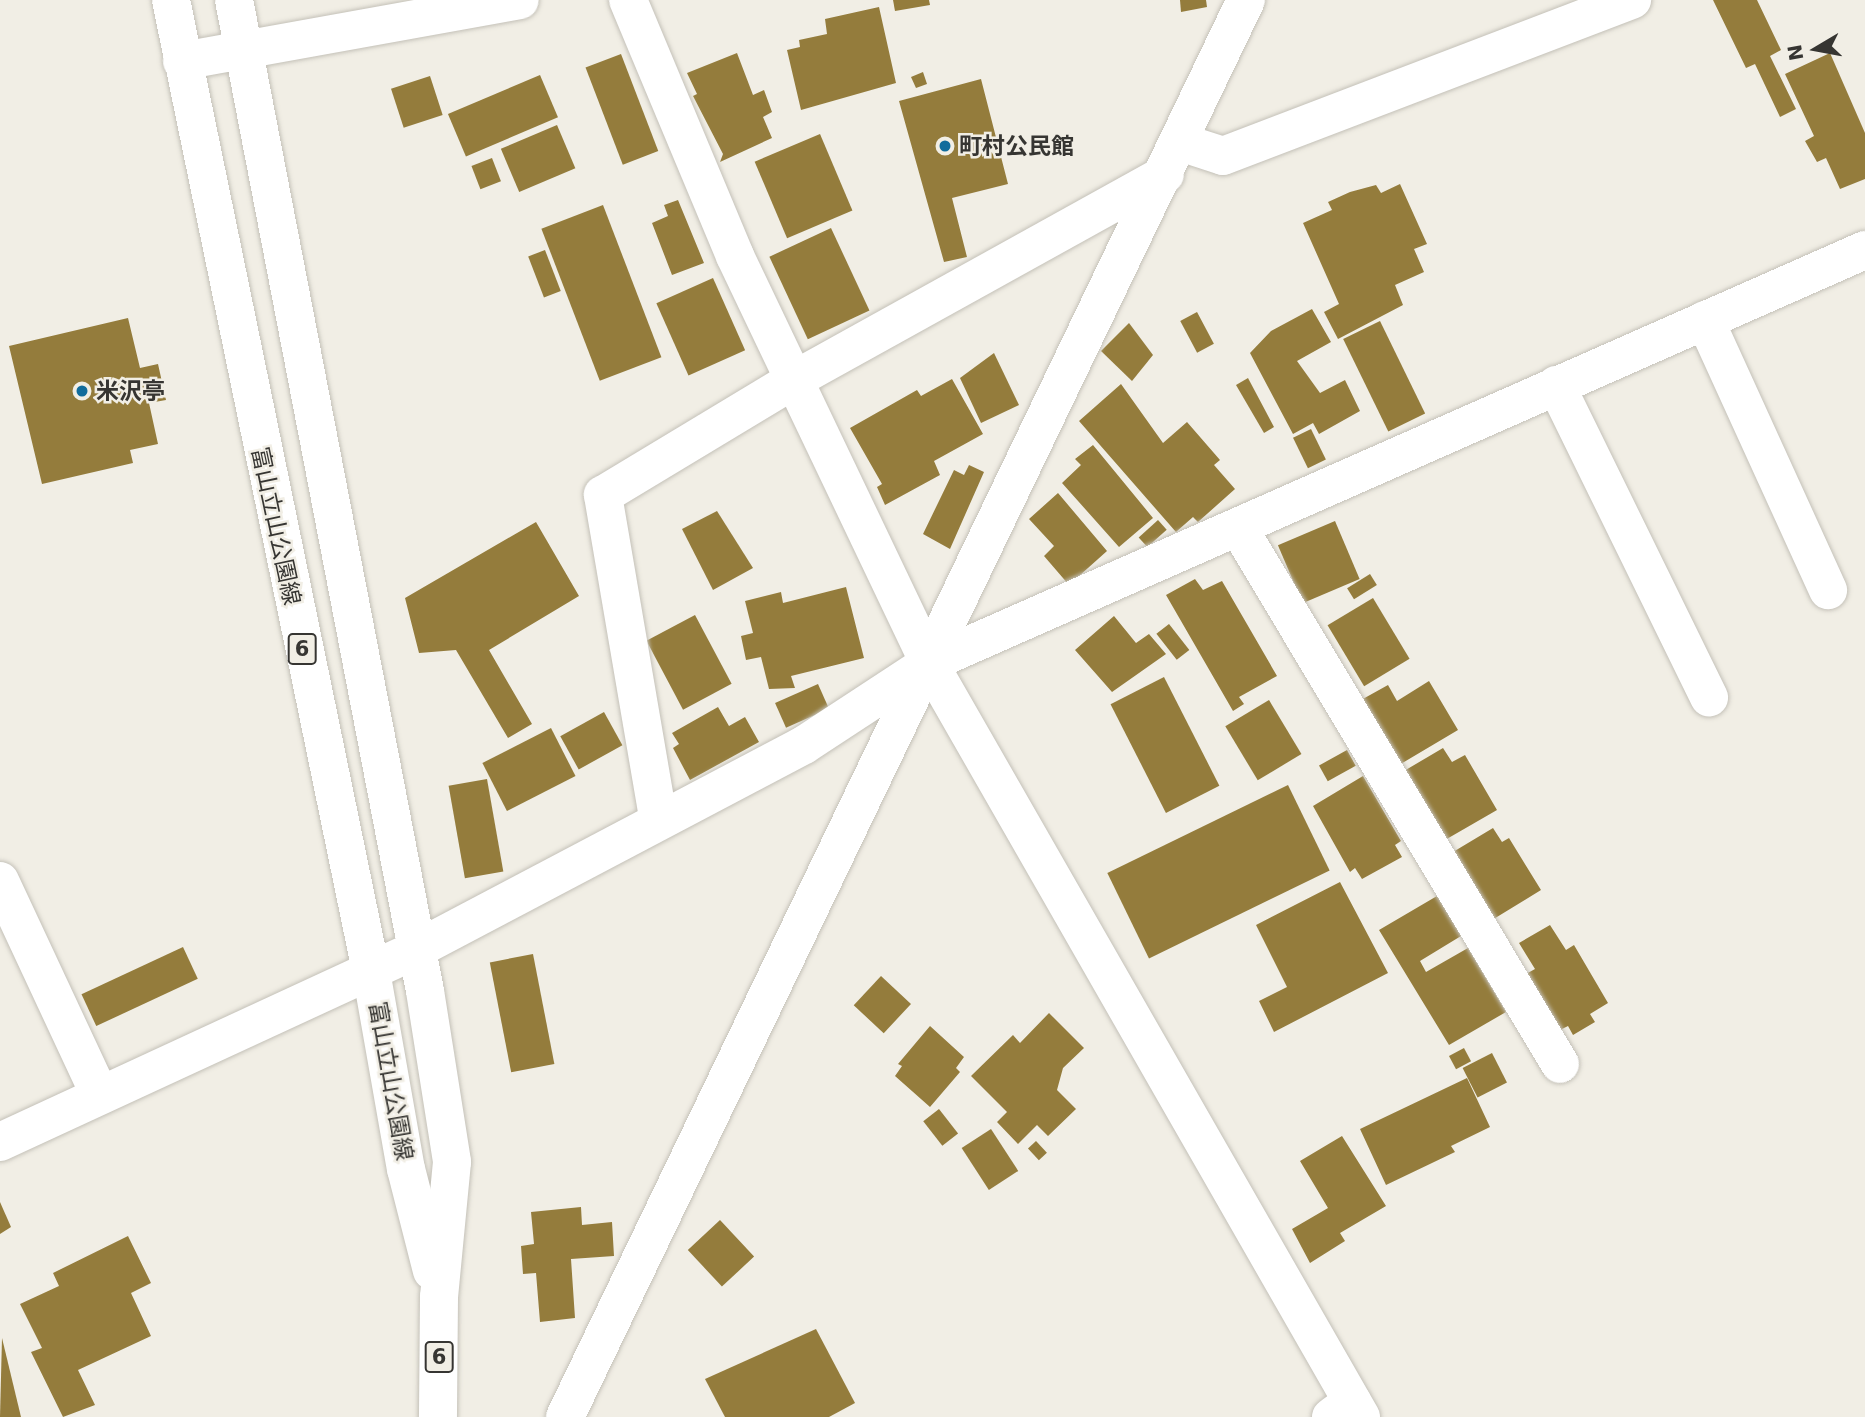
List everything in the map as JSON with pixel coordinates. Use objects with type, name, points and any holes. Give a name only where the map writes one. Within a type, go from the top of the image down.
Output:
[{"type":"street","name":"富山立山公園線","points":[[171,0],[371,971],[406,1169],[439,1297]]},
{"type":"street","name":"富山立山公園線","points":[[234,0],[416,949],[452,1162],[439,1297],[438,1417]]},
{"type":"street","points":[[182,61],[520,0]]},
{"type":"street","points":[[628,0],[734,256],[929,663],[1348,1412]]},
{"type":"street","points":[[565,1417],[1173,158],[1246,0]]},
{"type":"street","points":[[658,817],[603,495],[1173,158],[1223,156],[1632,0]]},
{"type":"street","points":[[0,1142],[416,949],[658,817],[803,745],[929,663],[1865,250]]},
{"type":"street","points":[[1705,320],[1828,590]]},
{"type":"street","points":[[1556,385],[1709,698]]},
{"type":"street","points":[[1238,527],[1560,1064]]},
{"type":"street","points":[[0,881],[100,1095]]},
{"type":"building","points":[[893,0],[929,0],[930,5],[895,11]]},
{"type":"building","points":[[1180,0],[1206,0],[1207,7],[1181,12]]},
{"type":"building","points":[[1713,0],[1757,0],[1781,50],[1770,56],[1796,109],[1780,117],[1755,64],[1746,68]]},
{"type":"building","points":[[879,7],[896,83],[801,110],[787,50],[800,47],[799,40],[827,34],[825,19]]},
{"type":"building","points":[[737,53],[753,95],[764,90],[772,112],[763,117],[772,138],[720,162],[723,154],[693,96],[697,94],[687,73]]},
{"type":"building","points":[[1830,53],[1865,133],[1865,179],[1840,189],[1826,158],[1817,162],[1805,141],[1814,136],[1785,74]]},
{"type":"building","points":[[621,54],[658,151],[623,165],[586,68]]},
{"type":"building","points":[[923,72],[927,84],[916,88],[911,77]]},
{"type":"building","points":[[540,75],[558,117],[466,156],[448,114]]},
{"type":"building","points":[[430,76],[443,115],[404,128],[391,89]]},
{"type":"building","points":[[981,79],[1008,184],[952,198],[967,257],[944,262],[899,101]]},
{"type":"building","points":[[557,125],[575,168],[519,192],[501,149]]},
{"type":"building","points":[[820,134],[852,210],[787,238],[755,162]]},
{"type":"building","points":[[492,158],[501,181],[480,189],[471,166]]},
{"type":"building","points":[[1400,184],[1427,244],[1414,249],[1424,272],[1395,285],[1403,305],[1338,339],[1324,312],[1339,304],[1303,223],[1332,210],[1328,202],[1350,192],[1376,185],[1381,193]]},
{"type":"building","points":[[678,200],[704,263],[672,275],[652,223],[668,216],[664,205]]},
{"type":"building","points":[[603,205],[661,357],[600,381],[541,229]]},
{"type":"building","points":[[831,228],[869,310],[808,339],[769,257]]},
{"type":"building","points":[[545,250],[561,291],[544,298],[528,256]]},
{"type":"building","points":[[713,278],[745,350],[688,375],[656,303]]},
{"type":"building","points":[[1312,309],[1331,342],[1297,361],[1320,393],[1345,380],[1360,411],[1319,434],[1313,423],[1293,434],[1250,353],[1271,331]]},
{"type":"building","points":[[1197,312],[1214,344],[1197,353],[1180,321]]},
{"type":"building","points":[[128,318],[140,368],[158,364],[166,400],[149,403],[158,444],[130,450],[133,463],[42,484],[9,346]]},
{"type":"building","points":[[1380,321],[1425,414],[1388,432],[1343,339]]},
{"type":"building","points":[[1129,323],[1153,355],[1132,381],[1101,351]]},
{"type":"building","points":[[994,353],[1019,405],[981,423],[960,378]]},
{"type":"building","points":[[1248,378],[1274,427],[1264,433],[1236,385]]},
{"type":"building","points":[[952,379],[983,434],[934,461],[940,475],[885,505],[877,487],[882,484],[850,428],[917,390],[921,396]]},
{"type":"building","points":[[1121,384],[1163,443],[1187,422],[1220,460],[1214,465],[1235,489],[1198,522],[1193,517],[1176,532],[1079,421]]},
{"type":"building","points":[[1311,429],[1326,460],[1308,468],[1293,438]]},
{"type":"building","points":[[1093,445],[1153,518],[1119,547],[1062,483],[1081,465],[1075,459]]},
{"type":"building","points":[[969,465],[984,472],[950,549],[923,534],[954,470],[964,475]]},
{"type":"building","points":[[1058,493],[1107,551],[1069,585],[1044,556],[1054,546],[1029,519]]},
{"type":"building","points":[[717,511],[753,568],[713,590],[682,529]]},
{"type":"building","points":[[1158,520],[1167,530],[1147,547],[1139,537]]},
{"type":"building","points":[[1335,521],[1360,579],[1303,603],[1278,545]]},
{"type":"building","points":[[536,522],[579,596],[489,650],[532,724],[508,738],[456,650],[419,653],[405,598]]},
{"type":"building","points":[[1370,574],[1377,585],[1354,599],[1347,588]]},
{"type":"building","points":[[1195,579],[1203,590],[1222,581],[1277,676],[1239,697],[1244,704],[1233,711],[1166,595]]},
{"type":"building","points":[[846,587],[864,658],[791,676],[795,688],[769,689],[761,657],[746,660],[741,636],[753,633],[745,601],[781,592],[783,603]]},
{"type":"building","points":[[1373,598],[1410,659],[1364,686],[1328,625]]},
{"type":"building","points":[[695,615],[732,684],[683,710],[646,641]]},
{"type":"building","points":[[1114,616],[1136,643],[1149,634],[1166,654],[1112,692],[1075,650]]},
{"type":"building","points":[[1169,624],[1189,650],[1177,660],[1156,634]]},
{"type":"building","points":[[1164,677],[1219,786],[1166,813],[1111,704]]},
{"type":"building","points":[[1429,681],[1458,730],[1399,765],[1361,700],[1388,685],[1397,701]]},
{"type":"building","points":[[818,684],[829,709],[786,728],[775,703]]},
{"type":"building","points":[[1269,700],[1301,754],[1258,780],[1225,726]]},
{"type":"building","points":[[718,707],[729,726],[745,717],[759,742],[690,780],[673,748],[679,744],[672,733]]},
{"type":"building","points":[[604,712],[622,745],[579,769],[560,736]]},
{"type":"building","points":[[551,728],[576,776],[507,811],[482,763]]},
{"type":"building","points":[[1443,748],[1452,762],[1465,755],[1497,810],[1445,840],[1404,771]]},
{"type":"building","points":[[1347,750],[1356,766],[1328,781],[1319,766]]},
{"type":"building","points":[[1363,776],[1401,841],[1395,845],[1402,857],[1362,879],[1355,868],[1350,872],[1313,806]]},
{"type":"building","points":[[487,779],[503,872],[465,878],[449,786]]},
{"type":"building","points":[[1288,785],[1330,870],[1149,958],[1107,873]]},
{"type":"building","points":[[1493,828],[1502,842],[1509,838],[1541,890],[1492,920],[1453,852]]},
{"type":"building","points":[[1340,882],[1388,973],[1274,1032],[1259,1001],[1287,987],[1256,925]]},
{"type":"building","points":[[1437,896],[1461,936],[1420,961],[1426,972],[1468,948],[1506,1012],[1449,1045],[1379,930]]},
{"type":"building","points":[[1550,925],[1566,950],[1574,945],[1608,1003],[1590,1014],[1595,1022],[1573,1035],[1568,1026],[1558,1031],[1526,974],[1535,969],[1519,943]]},
{"type":"building","points":[[183,947],[198,979],[96,1026],[81,994]]},
{"type":"building","points":[[533,954],[554,1064],[511,1072],[490,962]]},
{"type":"building","points":[[881,976],[911,1004],[884,1033],[854,1005]]},
{"type":"building","points":[[1049,1013],[1084,1048],[1063,1068],[1057,1090],[1076,1109],[1048,1136],[1037,1125],[1018,1144],[997,1122],[1007,1112],[971,1076],[1013,1035],[1020,1043]]},
{"type":"building","points":[[930,1026],[964,1057],[956,1068],[960,1072],[930,1107],[895,1076],[902,1066],[898,1064]]},
{"type":"building","points":[[1464,1048],[1471,1061],[1456,1069],[1449,1056]]},
{"type":"building","points":[[1492,1053],[1507,1082],[1478,1097],[1463,1068]]},
{"type":"building","points":[[1467,1078],[1490,1127],[1451,1146],[1455,1152],[1386,1185],[1360,1129]]},
{"type":"building","points":[[939,1109],[958,1133],[942,1146],[923,1121]]},
{"type":"building","points":[[991,1129],[1018,1171],[989,1190],[962,1148]]},
{"type":"building","points":[[1342,1136],[1386,1206],[1340,1233],[1345,1241],[1310,1263],[1292,1229],[1328,1208],[1300,1161]]},
{"type":"building","points":[[1036,1141],[1047,1153],[1039,1160],[1028,1149]]},
{"type":"building","points":[[0,1202],[11,1227],[0,1234]]},
{"type":"building","points":[[581,1207],[582,1225],[612,1222],[614,1256],[571,1259],[575,1318],[540,1322],[536,1273],[523,1274],[521,1246],[534,1244],[531,1212]]},
{"type":"building","points":[[720,1220],[754,1257],[722,1287],[688,1250]]},
{"type":"building","points":[[128,1236],[151,1283],[131,1293],[151,1336],[78,1370],[95,1405],[63,1417],[31,1352],[42,1348],[20,1304],[59,1286],[53,1273]]},
{"type":"building","points":[[816,1329],[855,1403],[829,1417],[725,1417],[705,1379]]},
{"type":"building","points":[[2,1338],[21,1417],[0,1417]]},
{"type":"place","name":"町村公民館","points":[[945,146]]},
{"type":"place","name":"米沢亭","points":[[82,391]]}]
